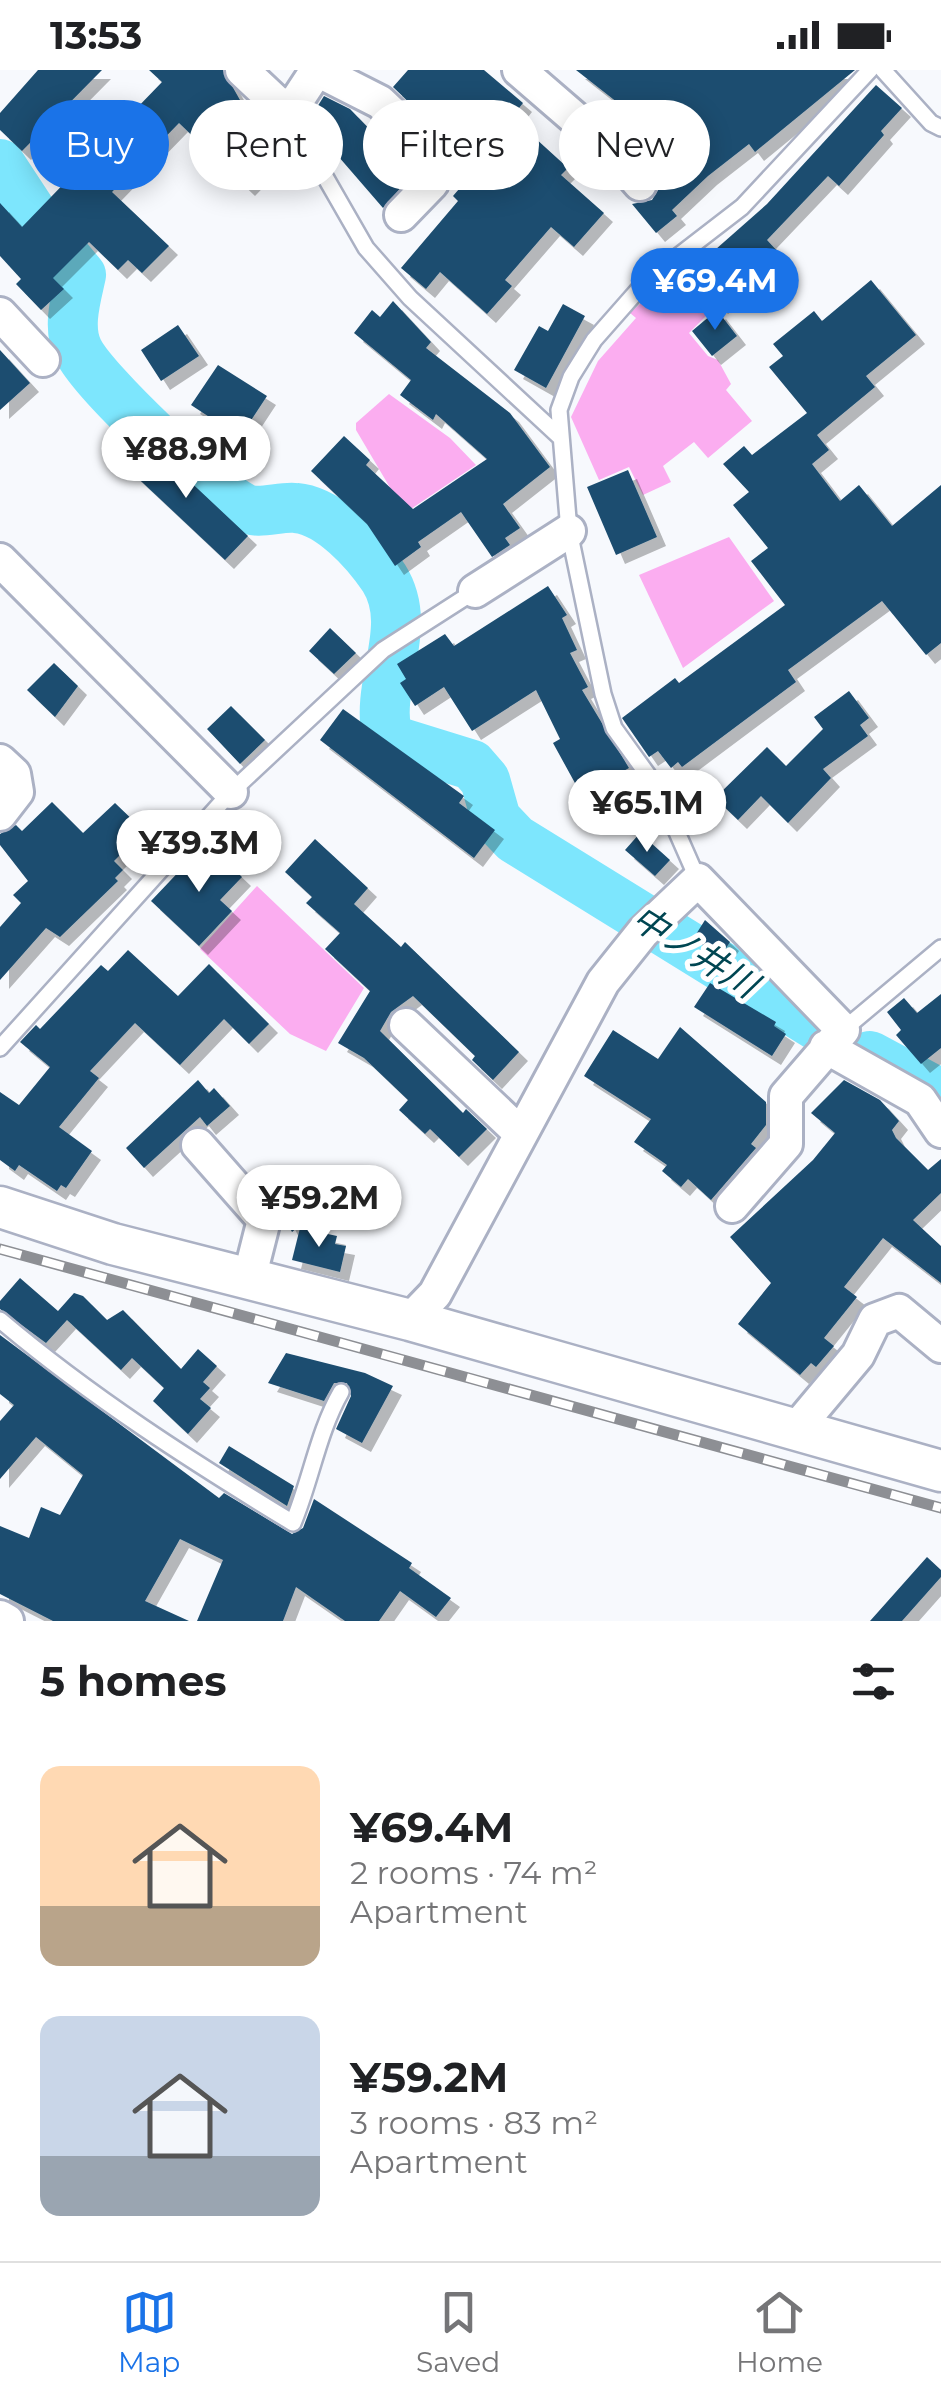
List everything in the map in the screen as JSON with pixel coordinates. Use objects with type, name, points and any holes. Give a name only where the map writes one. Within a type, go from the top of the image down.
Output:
[{"type":"street","points":[[242,70],[274,100]]},
{"type":"street","points":[[297,100],[317,70],[380,102],[437,156],[432,183],[401,215]]},
{"type":"street","points":[[519,70],[559,105]]},
{"type":"street","points":[[0,314],[43,360]]},
{"type":"street","points":[[475,591],[569,532]]},
{"type":"street","points":[[0,560],[231,792]]},
{"type":"street","points":[[0,760],[14,774],[17,792],[0,814]]},
{"type":"street","points":[[410,1320],[435,1294],[603,982],[650,924],[698,880],[835,1038],[920,1100],[941,1131]]},
{"type":"street","points":[[406,1025],[521,1134]]},
{"type":"street","points":[[732,1206],[786,1144],[786,1096],[835,1038]]},
{"type":"street","points":[[198,1145],[264,1220],[249,1279]]},
{"type":"street","points":[[0,1207],[113,1244],[410,1320],[941,1470]]},
{"type":"street","points":[[796,1429],[858,1355],[875,1320],[900,1311],[941,1346]]},
{"type":"street","points":[[0,1617],[7,1621]]},
{"type":"lane","points":[[698,880],[658,789],[614,728],[580,600],[569,532],[559,410],[571,377],[594,340],[646,281],[742,206],[870,70]]},
{"type":"lane","points":[[883,70],[932,124],[941,128]]},
{"type":"lane","points":[[333,190],[366,248],[410,298],[561,438]]},
{"type":"lane","points":[[0,1048],[231,792],[383,650],[475,591]]},
{"type":"lane","points":[[835,1038],[941,948]]},
{"type":"lane","points":[[0,1320],[82,1387],[293,1524],[313,1476],[323,1429],[342,1392]]},
{"type":"shaded area","points":[[672,275],[709,313],[689,333],[708,356],[718,360],[731,384],[726,390],[752,421],[708,458],[694,442],[663,466],[671,482],[643,495],[629,467],[599,480],[571,417],[598,361],[636,318],[630,313]]},
{"type":"shaded area","points":[[389,394],[450,438],[476,465],[405,513],[356,430],[356,423]]},
{"type":"shaded area","points":[[729,537],[774,601],[683,668],[639,575]]},
{"type":"shaded area","points":[[257,886],[364,988],[326,1051],[290,1034],[200,949]]},
{"type":"building","points":[[38,70],[102,70],[72,100],[30,100],[30,143],[22,151],[0,130],[0,113]]},
{"type":"building","points":[[149,70],[223,70],[240,100],[189,100],[189,133],[179,123],[169,133],[169,100],[145,100],[162,82]]},
{"type":"building","points":[[408,70],[484,70],[519,100],[406,100],[393,87]]},
{"type":"building","points":[[576,70],[855,70],[755,152],[749,144],[710,174],[710,100],[614,100]]},
{"type":"building","points":[[876,85],[902,108],[881,131],[884,135],[839,186],[828,176],[767,240],[779,253],[719,305],[690,272],[767,204]]},
{"type":"building","points":[[343,106],[363,122],[363,185],[343,162]]},
{"type":"building","points":[[539,142],[559,160],[559,190],[578,190],[604,213],[574,247],[551,227],[505,280],[512,286],[487,314],[440,272],[426,289],[401,268],[458,201],[453,196],[458,190],[539,190]]},
{"type":"building","points":[[58,190],[114,190],[169,246],[142,273],[128,260],[118,270],[89,242],[53,278],[64,289],[41,310],[16,284],[21,279],[0,256],[0,203],[22,227]]},
{"type":"building","points":[[367,190],[399,190],[383,208]]},
{"type":"building","points":[[658,190],[693,190],[672,210],[677,216],[656,233],[632,204],[652,200]]},
{"type":"building","points":[[871,280],[916,335],[866,376],[875,387],[817,435],[829,450],[812,464],[840,501],[859,485],[892,526],[941,485],[941,643],[926,655],[882,601],[788,670],[796,682],[682,767],[678,762],[671,768],[658,751],[649,757],[622,718],[675,678],[679,683],[785,605],[751,561],[768,548],[733,505],[749,492],[723,464],[744,446],[752,455],[807,413],[769,367],[783,356],[773,344],[814,311],[822,321]]},
{"type":"building","points":[[393,301],[431,342],[426,348],[510,413],[550,467],[503,504],[520,528],[505,538],[510,545],[492,557],[461,512],[418,542],[421,547],[395,566],[367,524],[311,471],[344,436],[370,460],[366,465],[413,509],[487,459],[436,414],[433,420],[400,395],[411,380],[354,333],[372,310],[380,317]]},
{"type":"building","points":[[563,304],[585,316],[546,388],[514,370],[539,326],[548,331]]},
{"type":"building","points":[[717,310],[737,336],[712,356],[692,331]]},
{"type":"building","points":[[178,325],[199,356],[161,381],[141,350]]},
{"type":"building","points":[[0,350],[30,383],[0,410]]},
{"type":"building","points":[[218,365],[267,396],[240,437],[191,405]]},
{"type":"building","points":[[148,442],[248,536],[225,560],[125,466]]},
{"type":"building","points":[[628,470],[657,537],[616,555],[587,487]]},
{"type":"building","points":[[548,586],[567,615],[562,618],[577,650],[570,653],[588,687],[582,690],[629,768],[620,773],[635,801],[603,819],[588,791],[581,794],[553,743],[560,739],[536,690],[472,731],[444,687],[415,706],[400,683],[406,679],[397,664],[445,634],[454,646]]},
{"type":"building","points":[[330,628],[356,653],[334,674],[309,651]]},
{"type":"building","points":[[54,663],[78,686],[55,717],[27,690]]},
{"type":"building","points":[[849,691],[869,718],[860,725],[868,736],[823,769],[831,778],[788,823],[761,796],[738,820],[715,798],[767,747],[786,766],[823,729],[814,717]]},
{"type":"building","points":[[231,706],[265,740],[240,764],[207,729]]},
{"type":"building","points":[[343,709],[464,796],[459,803],[495,830],[474,858],[320,740]]},
{"type":"building","points":[[52,802],[83,833],[115,803],[140,827],[133,834],[137,838],[114,861],[123,870],[115,878],[118,881],[60,937],[46,928],[0,980],[0,927],[21,903],[13,895],[28,881],[0,845],[0,834],[16,825],[22,831]]},
{"type":"building","points":[[640,833],[670,860],[655,876],[625,850]]},
{"type":"building","points":[[315,839],[368,888],[354,904],[401,947],[405,942],[519,1052],[493,1080],[472,1060],[475,1056],[413,996],[391,1012],[380,1031],[463,1113],[466,1109],[487,1129],[459,1157],[430,1129],[425,1134],[399,1110],[408,1100],[364,1058],[338,1043],[370,991],[325,949],[340,933],[306,903],[312,897],[285,872]]},
{"type":"building","points":[[206,843],[242,877],[220,900],[232,911],[199,946],[151,901]]},
{"type":"building","points":[[705,920],[730,942],[720,957],[693,939]]},
{"type":"building","points":[[128,950],[178,996],[209,964],[269,1024],[249,1044],[224,1019],[180,1065],[135,1023],[90,1071],[99,1078],[59,1127],[92,1151],[66,1188],[61,1185],[57,1191],[19,1165],[15,1171],[0,1160],[0,1092],[19,1105],[50,1067],[20,1042],[36,1025],[40,1029],[101,965],[108,971]]},
{"type":"building","points":[[710,983],[776,1022],[774,1026],[786,1034],[772,1056],[694,1007]]},
{"type":"building","points":[[941,994],[941,1048],[921,1064],[896,1035],[901,1030],[887,1012],[904,998],[917,1013]]},
{"type":"building","points":[[680,1027],[766,1102],[766,1125],[751,1144],[756,1148],[711,1200],[688,1179],[681,1187],[662,1171],[667,1165],[634,1142],[651,1119],[584,1076],[613,1030],[658,1059]]},
{"type":"building","points":[[198,1080],[209,1093],[214,1088],[230,1106],[207,1126],[200,1117],[144,1168],[126,1148]]},
{"type":"building","points":[[844,1080],[880,1100],[899,1121],[892,1130],[896,1138],[928,1170],[941,1159],[941,1193],[913,1220],[941,1246],[941,1283],[883,1238],[844,1287],[857,1297],[824,1338],[834,1346],[816,1367],[811,1363],[800,1375],[738,1324],[771,1283],[730,1237],[813,1160],[835,1133],[811,1113]]},
{"type":"building","points":[[269,1168],[283,1183],[291,1177],[318,1211],[292,1232],[279,1207],[256,1180]]},
{"type":"building","points":[[300,1228],[337,1236],[335,1244],[346,1246],[340,1272],[292,1260]]},
{"type":"building","points":[[20,1278],[58,1311],[74,1293],[83,1296],[107,1320],[123,1310],[181,1369],[198,1349],[217,1366],[203,1382],[210,1388],[200,1399],[211,1408],[188,1434],[153,1401],[164,1388],[132,1358],[121,1370],[67,1320],[46,1343],[0,1309],[0,1301]]},
{"type":"building","points":[[0,1335],[219,1498],[224,1493],[292,1534],[303,1528],[314,1499],[412,1563],[409,1568],[451,1598],[436,1617],[400,1591],[379,1621],[345,1621],[296,1587],[283,1621],[197,1621],[223,1560],[180,1539],[145,1601],[189,1621],[53,1621],[0,1594],[0,1526],[29,1538],[41,1507],[60,1515],[83,1475],[36,1437],[0,1479],[0,1421],[14,1405],[0,1394]]},
{"type":"building","points":[[286,1353],[365,1373],[393,1386],[362,1443],[336,1429],[351,1396],[347,1383],[334,1383],[324,1401],[268,1383]]},
{"type":"building","points":[[229,1446],[294,1486],[287,1506],[219,1463]]},
{"type":"building","points":[[927,1557],[941,1570],[941,1577],[902,1621],[870,1621]]},
{"type":"waterway","name":"中ノ井川","points":[[0,164],[44,231],[81,275],[74,312],[75,341],[88,366],[106,386],[181,460],[228,498],[250,510],[296,508],[322,516],[357,545],[384,578],[396,616],[386,695],[387,735],[472,765],[485,780],[496,819],[515,839],[816,1025]]},
{"type":"waterway","name":"中ノ井川","points":[[870,1056],[935,1091],[941,1101]]},
{"type":"railway","points":[[0,1249],[941,1508]]}]
